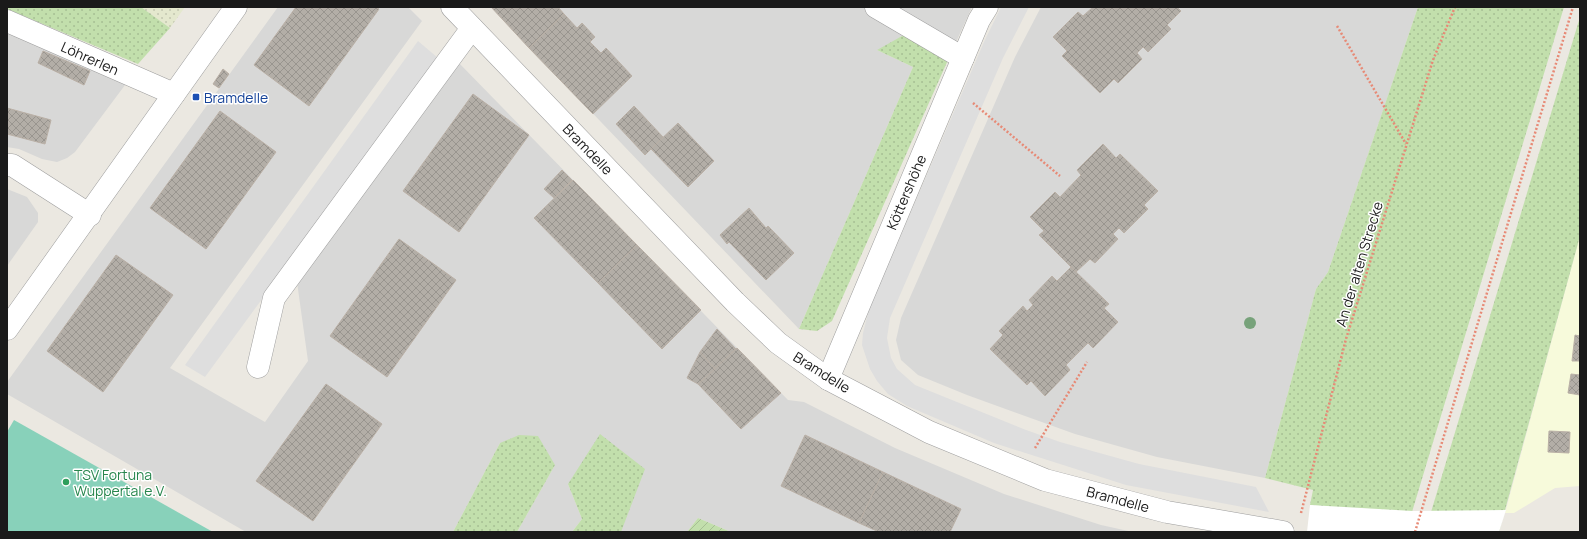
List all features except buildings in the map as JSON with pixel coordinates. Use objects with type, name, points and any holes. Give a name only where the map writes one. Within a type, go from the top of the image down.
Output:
[{"type":"street","points":[[7,329],[90,215],[236,7]]},
{"type":"street","name":"Bramdelle","points":[[452,7],[734,302],[778,343],[828,379],[928,432],[1045,480],[1167,512],[1283,532]]},
{"type":"street","points":[[876,7],[963,58]]},
{"type":"street","name":"Köttershöhe","points":[[828,379],[979,20],[987,7]]},
{"type":"street","name":"Löhrerlen","points":[[7,21],[174,94]]},
{"type":"street","points":[[258,366],[274,298],[472,28]]},
{"type":"street","points":[[7,165],[12,165],[90,215]]},
{"type":"path","name":"An der alten Strecke","points":[[1300,516],[1346,339],[1433,60],[1455,7]]},
{"type":"path","points":[[1415,532],[1573,7]]},
{"type":"path","points":[[1337,26],[1406,144]]},
{"type":"path","points":[[952,85],[1060,176]]},
{"type":"path","points":[[1021,470],[1087,362]]},
{"type":"shaded area","points":[[141,7],[185,7],[170,28]]},
{"type":"shaded area","points":[[278,7],[408,7],[422,21],[170,368],[265,422],[308,361],[297,282],[458,62],[788,400],[804,402],[895,448],[1004,494],[1101,525],[1133,532],[731,532],[698,518],[687,532],[621,532],[568,484],[582,519],[572,532],[517,532],[555,465],[500,443],[453,532],[246,532],[7,394],[7,382]]},
{"type":"shaded area","points":[[491,7],[972,7],[956,42],[877,50],[913,67],[799,329]]},
{"type":"shaded area","points":[[1001,7],[1029,7],[1003,58],[890,318],[887,338],[891,358],[897,369],[915,385],[1026,430],[1060,442],[1139,464],[1256,487],[1269,512],[1126,485],[994,443],[907,406],[888,394],[877,381],[870,369],[862,345],[863,333],[869,309],[984,42]]},
{"type":"shaded area","points":[[1041,7],[1418,7],[1328,272],[1316,289],[1265,478],[1157,457],[1075,434],[967,395],[918,375],[901,360],[896,340],[901,318],[1015,57]]},
{"type":"shaded area","points":[[7,31],[128,81],[75,152],[67,158],[57,162],[42,159],[19,149],[7,147]]},
{"type":"shaded area","points":[[418,41],[438,58],[205,377],[185,365]]},
{"type":"shaded area","points":[[7,189],[27,197],[38,213],[38,222],[7,266]]},
{"type":"shaded area","points":[[1580,236],[1580,486],[1555,488],[1514,513],[1505,513]]},
{"type":"green space","points":[[7,7],[141,7],[170,28],[138,64],[7,9]]},
{"type":"green space","points":[[1418,7],[1564,7],[1406,532],[1320,506],[1310,505],[1313,490],[1265,478],[1316,289],[1328,272]]},
{"type":"green space","points":[[1580,17],[1580,236],[1499,532],[1425,532]]},
{"type":"green space","points":[[920,26],[956,42],[832,321],[817,331],[799,329],[913,67],[877,50]]},
{"type":"green space","name":"TSV Fortuna Wuppertal e.V.","points":[[14,420],[213,532],[7,532],[7,432]]},
{"type":"green space","points":[[600,434],[645,469],[621,532],[572,532],[582,519],[568,484]]},
{"type":"green space","points":[[519,435],[538,436],[555,465],[517,532],[453,532],[500,443]]},
{"type":"green space","points":[[698,518],[731,532],[687,532]]},
{"type":"pier","points":[[1310,505],[1413,511],[1506,510],[1499,532],[1307,532]]},
{"type":"place","name":"Bramdelle","points":[[196,97]]},
{"type":"place","name":"TSV Fortuna Wuppertal e.V.","points":[[66,482]]}]
